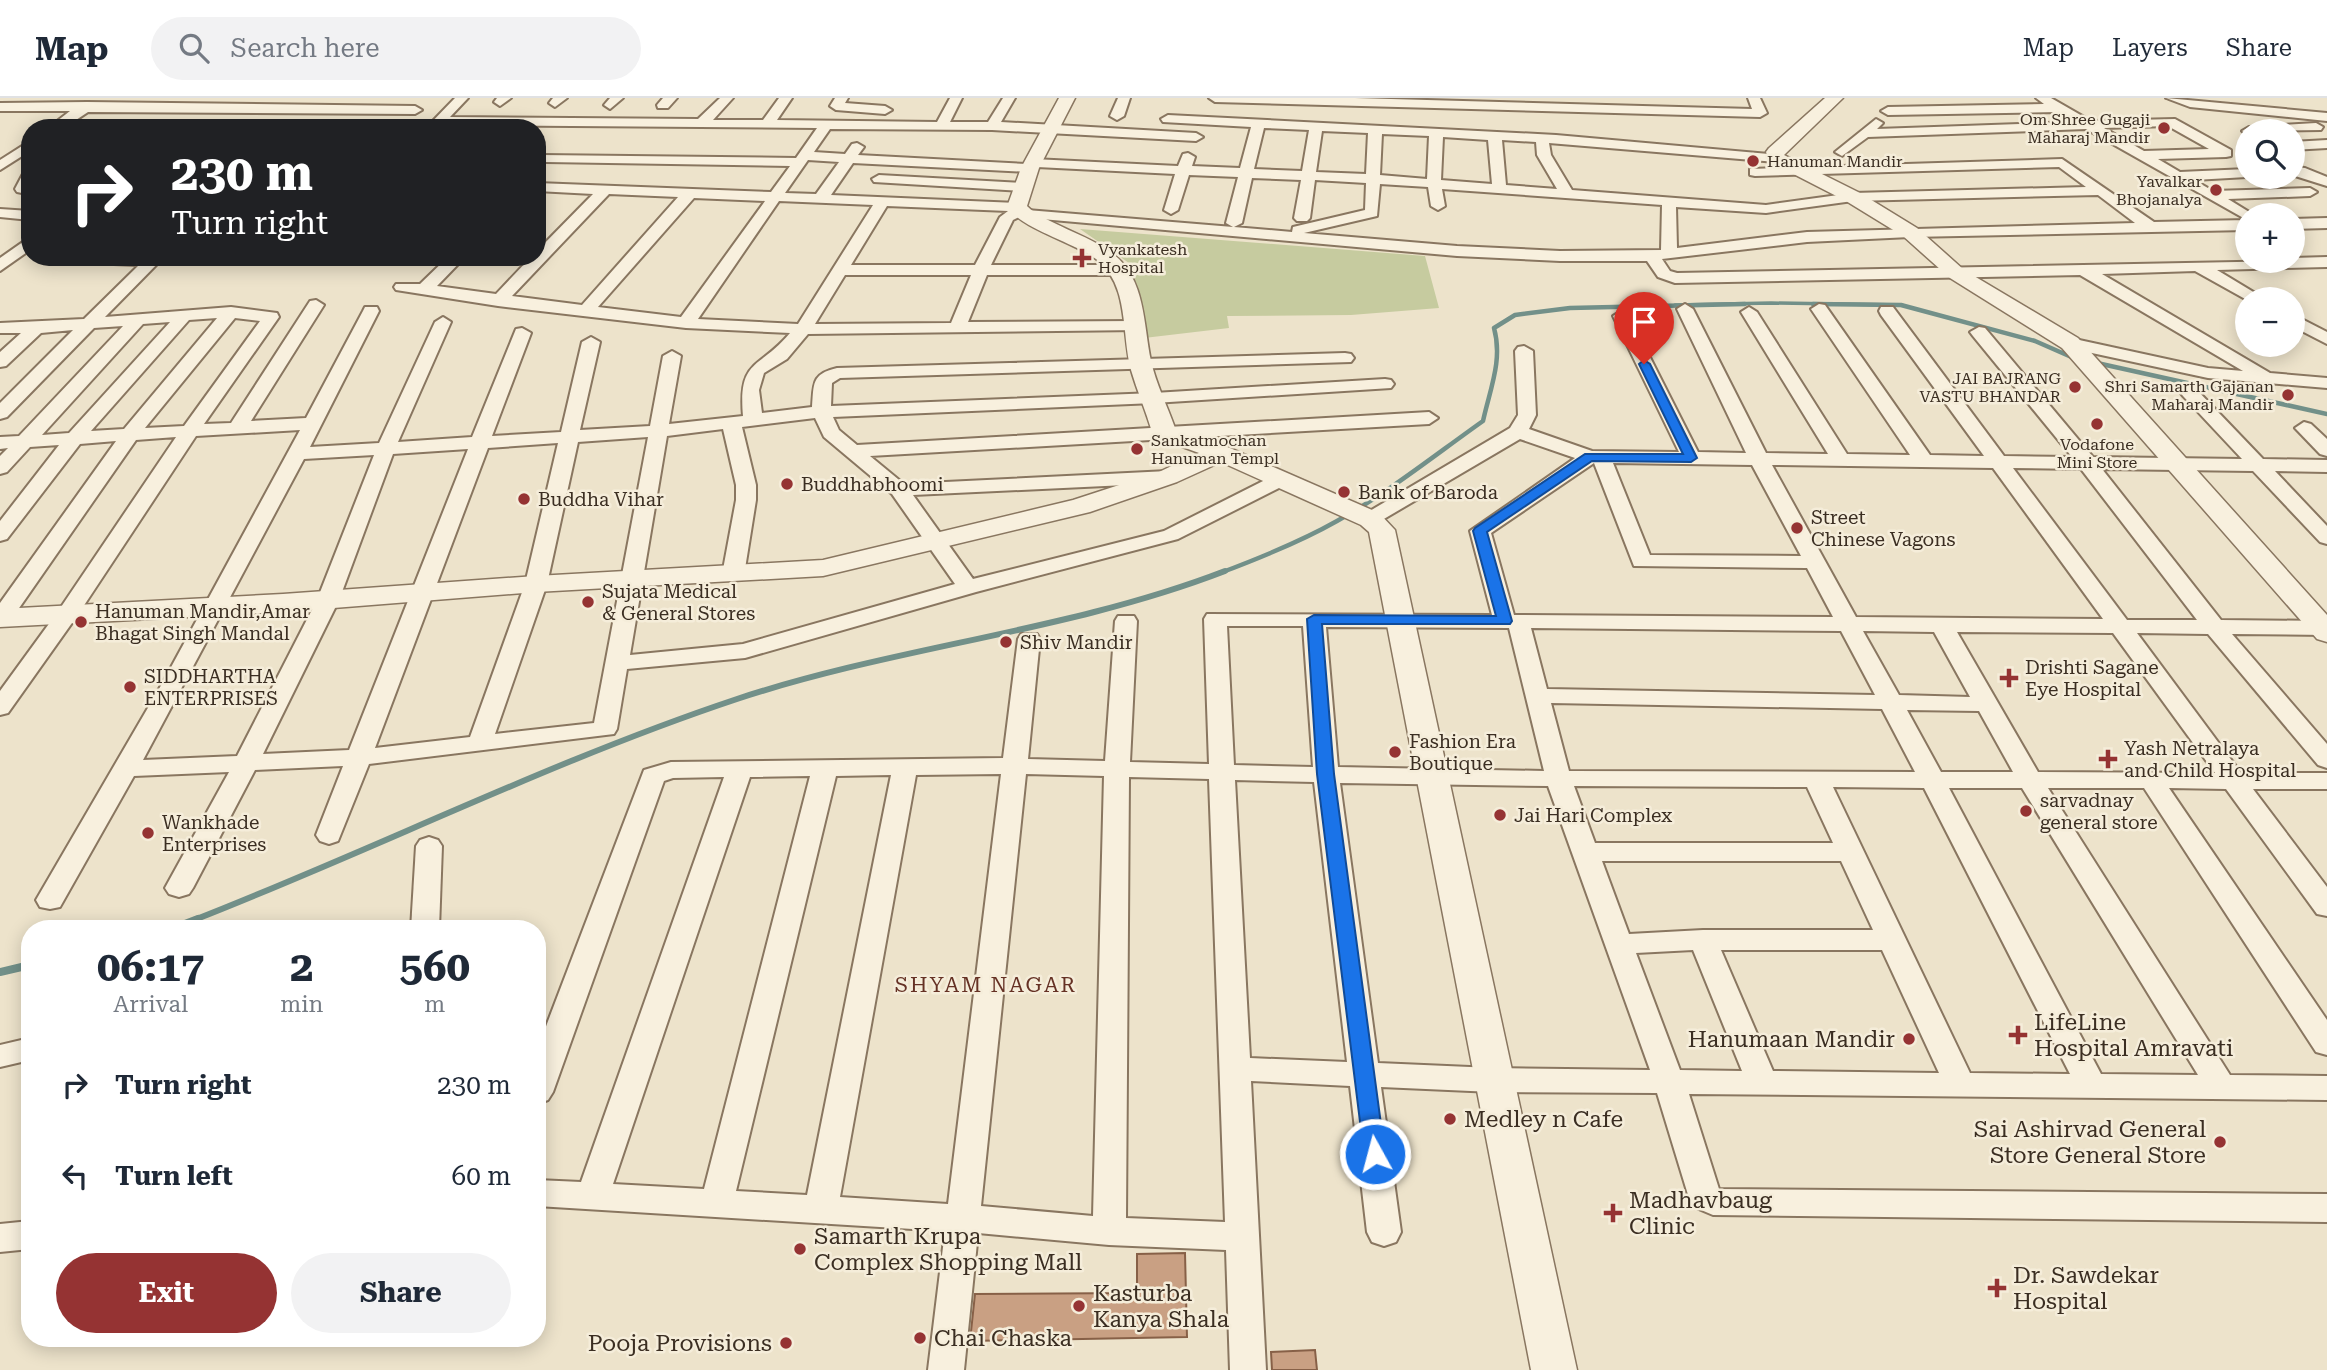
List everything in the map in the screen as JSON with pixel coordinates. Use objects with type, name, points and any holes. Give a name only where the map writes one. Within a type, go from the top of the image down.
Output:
[{"type":"street","points":[[0,122],[41,98]]},
{"type":"street","points":[[68,119],[99,98]]},
{"type":"street","points":[[122,119],[153,98]]},
{"type":"street","points":[[179,119],[209,98]]},
{"type":"street","points":[[236,119],[265,98]]},
{"type":"street","points":[[293,119],[317,98]]},
{"type":"street","points":[[350,119],[375,98]]},
{"type":"street","points":[[404,119],[428,98]]},
{"type":"street","points":[[440,119],[462,98]]},
{"type":"street","points":[[702,123],[727,98]]},
{"type":"street","points":[[766,124],[786,98]]},
{"type":"street","points":[[842,98],[836,106],[895,106]]},
{"type":"street","points":[[992,126],[995,112],[1009,98]]},
{"type":"street","points":[[1118,116],[1124,98]]},
{"type":"street","points":[[1215,98],[1427,101],[1502,120],[1656,123],[1760,113],[1754,98]]},
{"type":"street","points":[[1235,123],[1240,98]]},
{"type":"street","points":[[1700,98],[1710,117]]},
{"type":"street","points":[[1776,158],[1774,152],[1835,98]]},
{"type":"street","points":[[1842,152],[1867,133],[1901,98]]},
{"type":"street","points":[[2042,98],[2235,208]]},
{"type":"street","points":[[2172,98],[2190,103],[2312,115],[2327,122]]},
{"type":"street","points":[[1292,125],[1295,99]]},
{"type":"street","points":[[1286,238],[1293,231],[1369,215],[1373,210],[1374,179],[1368,129],[1361,100]]},
{"type":"street","points":[[1427,101],[1433,133],[1434,183],[1438,206]]},
{"type":"street","points":[[821,198],[873,125],[895,106]]},
{"type":"street","points":[[0,107],[415,110]]},
{"type":"street","points":[[942,125],[951,108]]},
{"type":"street","points":[[1888,111],[2058,108]]},
{"type":"street","points":[[958,327],[981,269],[1007,218],[1025,192],[1062,113]]},
{"type":"street","points":[[546,123],[992,126],[1062,113],[1196,137]]},
{"type":"street","points":[[1156,118],[1182,114],[1202,121],[1433,133],[1502,120],[1656,123],[1721,148],[1776,158],[1853,197],[1910,232],[1957,274],[2082,355],[2325,630]]},
{"type":"street","points":[[1499,187],[1502,120]]},
{"type":"street","points":[[1171,210],[1202,121]]},
{"type":"street","points":[[563,138],[577,122]]},
{"type":"street","points":[[1548,122],[1551,156],[1566,192]]},
{"type":"street","points":[[1867,133],[2170,122],[2225,153],[2140,155]]},
{"type":"street","points":[[2305,125],[2327,122]]},
{"type":"street","points":[[1234,223],[1258,124]]},
{"type":"street","points":[[686,323],[826,125]]},
{"type":"street","points":[[1302,218],[1317,127]]},
{"type":"street","points":[[2305,145],[2327,144]]},
{"type":"street","points":[[2,163],[21,151]]},
{"type":"street","points":[[546,165],[804,155],[849,159],[1286,238],[1457,251],[1661,255],[1807,237],[1910,232],[2235,225]]},
{"type":"street","points":[[2,163],[21,161]]},
{"type":"street","points":[[1739,171],[2062,163],[2151,227]]},
{"type":"street","points":[[546,187],[882,202],[1025,192],[1184,170],[1499,187],[1772,209],[1853,197],[2102,191]]},
{"type":"street","points":[[2305,173],[2327,182]]},
{"type":"street","points":[[2177,176],[2235,174]]},
{"type":"street","points":[[879,179],[1025,192],[1080,242],[1111,262],[1118,270],[1130,302],[1141,364],[1164,432]]},
{"type":"street","points":[[546,252],[606,190]]},
{"type":"street","points":[[585,313],[691,192]]},
{"type":"street","points":[[2212,195],[2312,199],[2290,203]]},
{"type":"street","points":[[1669,201],[1661,255],[1664,274],[1675,278],[1957,274],[2326,262]]},
{"type":"street","points":[[753,420],[750,390],[755,373],[803,329],[882,202]]},
{"type":"street","points":[[1,214],[21,215]]},
{"type":"street","points":[[2305,224],[2327,223]]},
{"type":"street","points":[[2305,251],[2326,262]]},
{"type":"street","points":[[0,266],[21,256]]},
{"type":"street","points":[[0,413],[147,266]]},
{"type":"street","points":[[424,290],[448,266]]},
{"type":"street","points":[[498,301],[532,266]]},
{"type":"street","points":[[2199,267],[2235,287]]},
{"type":"street","points":[[838,270],[1118,270]]},
{"type":"street","points":[[2083,270],[2269,378]]},
{"type":"street","points":[[402,287],[585,313],[686,323],[803,329],[1134,326]]},
{"type":"street","points":[[237,428],[316,305]]},
{"type":"street","points":[[1685,309],[1759,459],[1932,779],[2092,1086]]},
{"type":"street","points":[[1819,309],[1924,461]]},
{"type":"street","points":[[50,900],[128,769],[217,606],[371,311]]},
{"type":"street","points":[[1887,311],[2236,780],[2327,907]]},
{"type":"street","points":[[0,618],[129,436],[231,312]]},
{"type":"street","points":[[0,328],[36,328],[231,312],[271,317],[0,708]]},
{"type":"street","points":[[1749,312],[1841,460]]},
{"type":"street","points":[[0,535],[73,440],[186,314]]},
{"type":"street","points":[[1621,316],[1691,458]]},
{"type":"street","points":[[0,468],[21,442],[138,320]]},
{"type":"street","points":[[179,888],[328,600],[386,448],[443,322]]},
{"type":"street","points":[[2305,326],[2327,338]]},
{"type":"street","points":[[0,362],[36,328]]},
{"type":"street","points":[[1979,332],[2087,463],[2214,627],[2327,760]]},
{"type":"street","points":[[329,835],[425,593],[522,333]]},
{"type":"street","points":[[480,743],[536,584],[591,342]]},
{"type":"street","points":[[1356,513],[1518,432],[1527,415],[1524,351]]},
{"type":"street","points":[[2082,355],[2208,373],[2327,383]]},
{"type":"street","points":[[128,769],[361,757],[605,729],[672,356]]},
{"type":"street","points":[[968,587],[899,490],[831,433],[821,412],[823,380],[831,374],[1345,358]]},
{"type":"street","points":[[298,454],[660,431],[821,412],[1154,398],[1385,384]]},
{"type":"street","points":[[2189,392],[2327,538]]},
{"type":"street","points":[[850,451],[1429,418]]},
{"type":"street","points":[[731,422],[746,485],[746,500],[733,575]]},
{"type":"street","points":[[0,443],[314,423]]},
{"type":"street","points":[[2304,428],[2327,450]]},
{"type":"street","points":[[1164,432],[1282,479],[1356,513],[1382,530],[1554,1370]]},
{"type":"street","points":[[1518,432],[1595,457],[2327,466]]},
{"type":"street","points":[[0,618],[823,568],[1081,506],[1168,477],[1221,453]]},
{"type":"street","points":[[1595,457],[1640,559],[1644,562],[1816,562]]},
{"type":"street","points":[[1595,457],[1480,531],[1538,696],[1558,778],[1669,1081],[1706,1198],[1713,1202],[2327,1208]]},
{"type":"street","points":[[899,490],[1168,477]]},
{"type":"street","points":[[617,663],[745,651],[968,587],[1171,535],[1282,479]]},
{"type":"street","points":[[1248,1370],[1215,619],[1941,624],[2325,630]]},
{"type":"street","points":[[1314,619],[1326,774],[1384,1233]]},
{"type":"street","points":[[1109,1231],[1117,768],[1126,621]]},
{"type":"street","points":[[1941,624],[2030,780],[2221,1087]]},
{"type":"street","points":[[946,1370],[1029,639]]},
{"type":"street","points":[[1538,696],[1987,704]]},
{"type":"street","points":[[546,1067],[653,776],[670,770],[1014,766],[1431,778],[2327,780]]},
{"type":"street","points":[[821,1210],[905,767]]},
{"type":"street","points":[[592,1196],[740,768]]},
{"type":"street","points":[[717,1202],[825,768]]},
{"type":"street","points":[[1816,779],[1960,1085]]},
{"type":"street","points":[[2151,780],[2327,1044]]},
{"type":"street","points":[[425,920],[429,846]]},
{"type":"street","points":[[1586,852],[1850,852]]},
{"type":"street","points":[[1617,944],[1703,940],[1892,940]]},
{"type":"street","points":[[1703,940],[1763,1083]]},
{"type":"street","points":[[0,1056],[21,1050]]},
{"type":"street","points":[[1235,1069],[1493,1080],[2327,1088]]},
{"type":"street","points":[[546,1193],[962,1218],[1109,1231],[1242,1237]]},
{"type":"street","points":[[0,1238],[21,1236]]},
{"type":"green space","points":[[1080,229],[1425,256],[1439,308],[1351,315],[1227,316],[1229,328],[1144,338],[1129,263]]},
{"type":"building","name":"Kasturba Kanya Shala","points":[[1185,1253],[1187,1337],[970,1341],[975,1294],[1137,1293],[1137,1254]]},
{"type":"building","points":[[1315,1350],[1317,1370],[1272,1370],[1271,1352]]},
{"type":"waterway","points":[[1225,571],[1309,536],[1356,510],[1483,421],[1496,363],[1494,328],[1515,315],[1570,308],[1745,304]]},
{"type":"waterway","points":[[1813,304],[1901,305],[2035,341],[2076,359]]},
{"type":"waterway","points":[[1675,305],[1902,305]]},
{"type":"waterway","points":[[2097,363],[2327,414]]},
{"type":"waterway","points":[[194,920],[531,777],[737,699],[859,665],[1105,609],[1225,571]]},
{"type":"waterway","points":[[1220,573],[1225,571]]},
{"type":"waterway","points":[[0,972],[21,967]]},
{"type":"place","name":"Om Shree Gugaji Maharaj Mandir","points":[[2164,128]]},
{"type":"place","name":"Hanuman Mandir","points":[[1753,161]]},
{"type":"place","name":"Yavalkar Bhojanalya","points":[[2216,190]]},
{"type":"place","name":"Vyankatesh Hospital","points":[[1082,258]]},
{"type":"place","name":"JAI BAJRANG VASTU BHANDAR","points":[[2075,387]]},
{"type":"place","name":"Shri Samarth Gajanan Maharaj Mandir","points":[[2288,395]]},
{"type":"place","name":"Vodafone Mini Store","points":[[2097,424]]},
{"type":"place","name":"Sankatmochan Hanuman Templ","points":[[1137,449]]},
{"type":"place","name":"Buddhabhoomi","points":[[787,484]]},
{"type":"place","name":"Bank of Baroda","points":[[1344,492]]},
{"type":"place","name":"Buddha Vihar","points":[[524,499]]},
{"type":"place","name":"Street Chinese Vagons","points":[[1797,528]]},
{"type":"place","name":"Sujata Medical & General Stores","points":[[588,602]]},
{"type":"place","name":"Hanuman Mandir,Amar Bhagat Singh Mandal","points":[[81,622]]},
{"type":"place","name":"Shiv Mandir","points":[[1006,642]]},
{"type":"place","name":"Drishti Sagane Eye Hospital","points":[[2009,678]]},
{"type":"place","name":"SIDDHARTHA ENTERPRISES","points":[[130,687]]},
{"type":"place","name":"Fashion Era Boutique","points":[[1395,752]]},
{"type":"place","name":"Yash Netralaya and Child Hospital","points":[[2108,759]]},
{"type":"place","name":"sarvadnay general store","points":[[2026,811]]},
{"type":"place","name":"Jai Hari Complex","points":[[1500,815]]},
{"type":"place","name":"Wankhade Enterprises","points":[[148,833]]},
{"type":"place","name":"LifeLine Hospital Amravati","points":[[2018,1035]]},
{"type":"place","name":"Hanumaan Mandir","points":[[1909,1039]]},
{"type":"place","name":"Medley n Cafe","points":[[1450,1119]]},
{"type":"place","name":"Sai Ashirvad General Store General Store","points":[[2220,1142]]},
{"type":"place","name":"Madhavbaug Clinic","points":[[1613,1213]]},
{"type":"place","name":"Samarth Krupa Complex Shopping Mall","points":[[800,1249]]},
{"type":"place","name":"Dr. Sawdekar Hospital","points":[[1997,1288]]},
{"type":"place","name":"Kasturba Kanya Shala","points":[[1079,1306]]},
{"type":"place","name":"Chai Chaska","points":[[920,1338]]},
{"type":"place","name":"Pooja Provisions","points":[[786,1343]]},
{"type":"district","name":"SHYAM NAGAR","points":[[986,985]]},
{"type":"route","points":[[1375,1154],[1326,774],[1314,619],[1505,621],[1480,531],[1590,457],[1691,458],[1644,364]]}]
